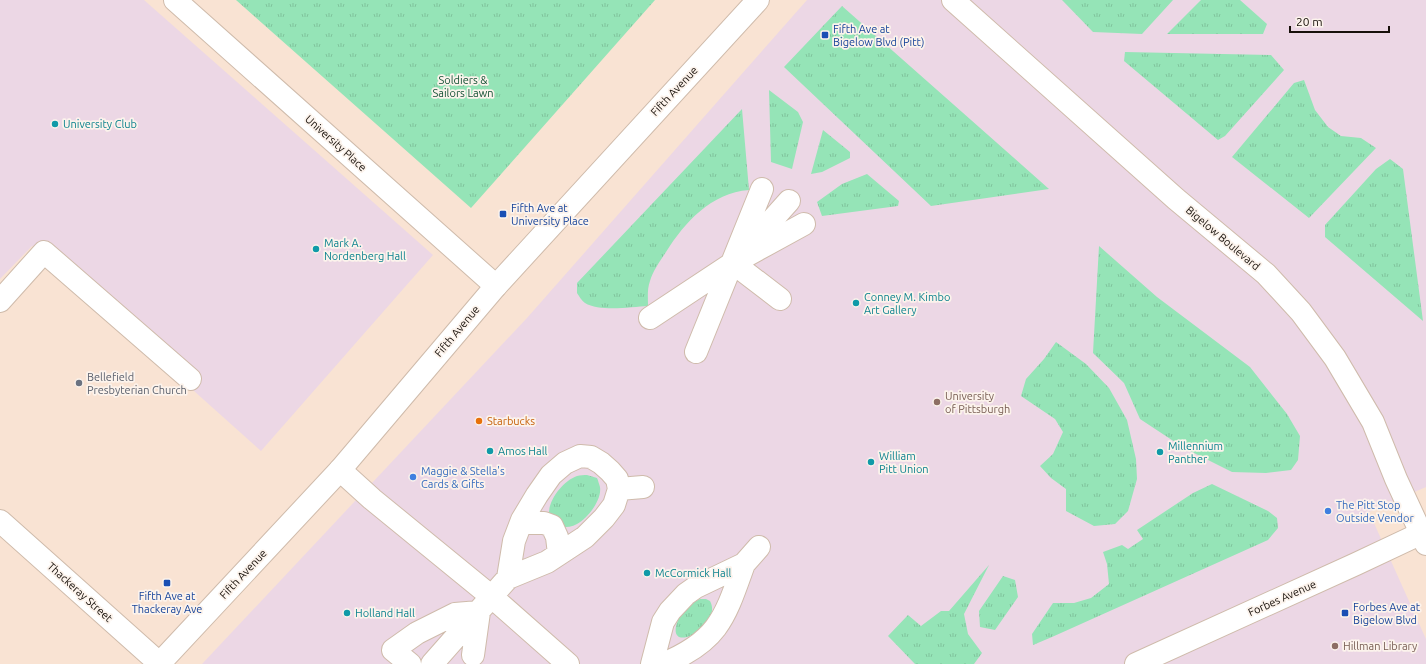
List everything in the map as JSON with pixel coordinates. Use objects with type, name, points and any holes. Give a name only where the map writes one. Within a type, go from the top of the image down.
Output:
[{"type":"main road","name":"University Place","points":[[175,0],[496,286]]},
{"type":"main road","name":"Fifth Avenue","points":[[159,664],[340,470],[496,286],[758,0]]},
{"type":"main road","name":"Bigelow Boulevard","points":[[953,0],[1176,199],[1266,274],[1301,312],[1334,358],[1373,422],[1396,479],[1424,536]]},
{"type":"main road","points":[[696,352],[762,189]]},
{"type":"main road","points":[[733,263],[789,202]]},
{"type":"main road","points":[[650,318],[733,263],[804,224]]},
{"type":"main road","points":[[0,301],[44,252],[190,379]]},
{"type":"main road","points":[[733,263],[780,299]]},
{"type":"main road","points":[[432,664],[508,578],[548,562],[585,537],[604,518],[614,505],[619,489],[609,463],[591,456],[580,456],[565,463],[551,475],[537,495],[514,541],[508,578]]},
{"type":"main road","points":[[340,470],[372,499],[421,539],[486,604],[568,664]]},
{"type":"main road","points":[[619,489],[643,487]]},
{"type":"main road","name":"Thackeray Street","points":[[0,521],[159,664]]},
{"type":"main road","points":[[522,523],[544,523],[552,526],[558,537],[559,554]]},
{"type":"main road","name":"Forbes Avenue","points":[[1136,664],[1351,567],[1424,536]]},
{"type":"main road","points":[[663,664],[678,658],[698,646],[710,636],[726,611],[744,564],[759,547]]},
{"type":"main road","points":[[652,664],[663,622],[670,611],[686,594],[696,587],[744,564]]},
{"type":"main road","points":[[473,655],[486,604]]},
{"type":"main road","points":[[410,664],[393,650],[417,633],[455,614],[486,604]]},
{"type":"shaded area","points":[[0,0],[144,0],[433,255],[261,451],[32,246],[0,279]]},
{"type":"shaded area","name":"University of Pittsburgh","points":[[807,0],[1426,0],[1426,487],[1369,512],[1426,639],[1426,664],[202,664],[527,318]]},
{"type":"green space","name":"Soldiers & Sailors Lawn","points":[[236,0],[655,0],[471,208]]},
{"type":"green space","points":[[1062,0],[1173,0],[1142,34],[1093,32]]},
{"type":"green space","points":[[1201,0],[1240,0],[1267,24],[1263,34],[1167,34]]},
{"type":"green space","points":[[842,6],[1049,189],[931,206],[784,67]]},
{"type":"green space","points":[[1125,52],[1271,55],[1284,70],[1225,136],[1218,140],[1124,61]]},
{"type":"green space","points":[[1304,80],[1315,110],[1328,127],[1341,136],[1361,138],[1376,148],[1309,218],[1232,157],[1294,83]]},
{"type":"green space","points":[[769,90],[798,112],[803,122],[792,169],[771,162]]},
{"type":"green space","points":[[742,109],[749,190],[735,192],[711,203],[700,211],[682,230],[661,259],[653,274],[648,287],[648,306],[607,308],[591,306],[584,302],[577,293],[577,283]]},
{"type":"green space","points":[[823,130],[850,152],[850,158],[822,172],[811,174]]},
{"type":"green space","points":[[1390,159],[1403,169],[1423,321],[1325,237],[1325,225],[1376,169]]},
{"type":"green space","points":[[867,174],[899,201],[898,206],[822,216],[817,202],[842,184]]},
{"type":"green space","points":[[1099,246],[1157,297],[1250,367],[1287,414],[1300,436],[1298,460],[1291,470],[1266,473],[1232,472],[1184,448],[1140,419],[1124,383],[1093,353]]},
{"type":"green space","points":[[1056,342],[1086,364],[1109,388],[1127,420],[1136,459],[1137,479],[1128,511],[1115,524],[1094,526],[1066,511],[1066,489],[1051,478],[1040,466],[1053,454],[1063,432],[1055,419],[1021,396],[1026,379],[1044,359]]},
{"type":"green space","points":[[587,475],[597,478],[598,480],[600,492],[597,503],[586,518],[573,526],[562,527],[549,515],[551,503],[557,492],[572,478]]},
{"type":"green space","points":[[1212,484],[1268,511],[1277,518],[1278,528],[1268,540],[1033,645],[1032,634],[1053,603],[1074,603],[1091,598],[1109,584],[1107,564],[1103,552],[1122,545],[1128,549],[1143,539],[1137,530],[1193,493]]},
{"type":"green space","points":[[989,565],[964,614],[968,634],[982,653],[974,664],[915,664],[888,636],[908,615],[921,626],[941,611],[949,611]]},
{"type":"green space","points":[[1003,576],[1015,580],[1018,597],[995,630],[980,627],[979,611]]},
{"type":"green space","points":[[700,599],[710,601],[712,611],[709,620],[694,634],[679,637],[676,631],[681,613]]},
{"type":"place","name":"Fifth Ave at Bigelow Blvd (Pitt)","points":[[825,35]]},
{"type":"place","name":"University Club","points":[[55,124]]},
{"type":"place","name":"Fifth Ave at University Place","points":[[503,214]]},
{"type":"place","name":"Mark A. Nordenberg Hall","points":[[316,249]]},
{"type":"place","name":"Conney M. Kimbo Art Gallery","points":[[856,303]]},
{"type":"place","name":"Bellefield Presbyterian Church","points":[[79,383]]},
{"type":"place","name":"University of Pittsburgh","points":[[937,402]]},
{"type":"place","name":"Starbucks","points":[[479,421]]},
{"type":"place","name":"Amos Hall","points":[[490,451]]},
{"type":"place","name":"Millennium Panther","points":[[1160,452]]},
{"type":"place","name":"William Pitt Union","points":[[871,462]]},
{"type":"place","name":"Maggie & Stella's Cards & Gifts","points":[[413,477]]},
{"type":"place","name":"The Pitt Stop Outside Vendor","points":[[1328,511]]},
{"type":"place","name":"McCormick Hall","points":[[647,573]]},
{"type":"place","name":"Fifth Ave at Thackeray Ave","points":[[167,583]]},
{"type":"place","name":"Holland Hall","points":[[347,613]]},
{"type":"place","name":"Forbes Ave at Bigelow Blvd","points":[[1345,613]]},
{"type":"place","name":"Hillman Library","points":[[1335,646]]}]
